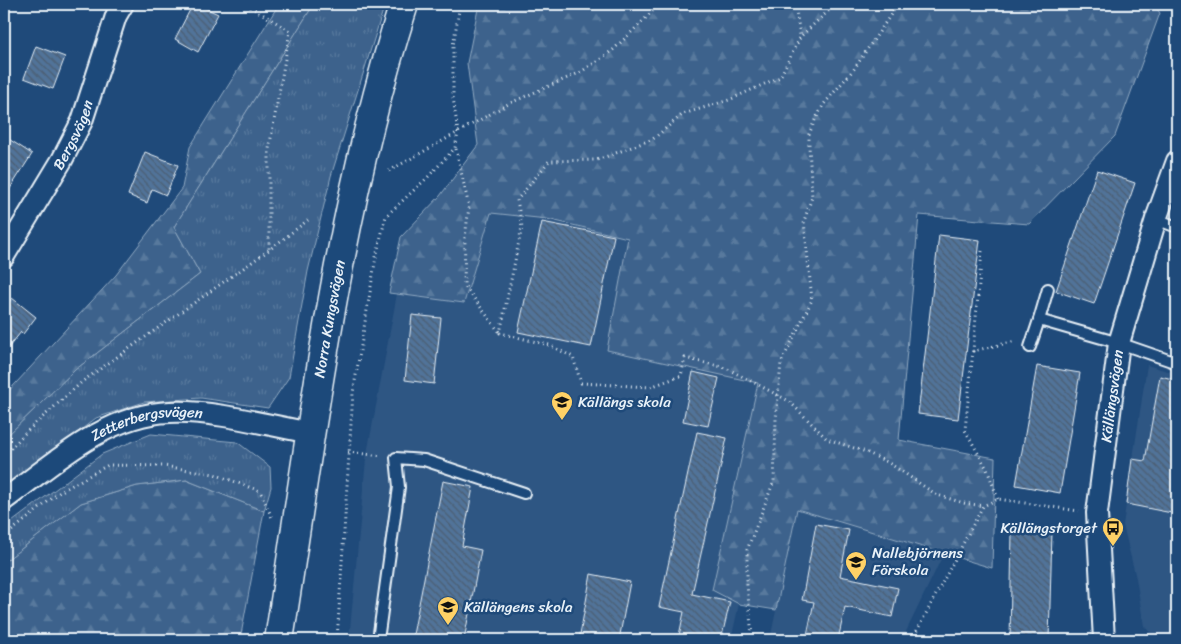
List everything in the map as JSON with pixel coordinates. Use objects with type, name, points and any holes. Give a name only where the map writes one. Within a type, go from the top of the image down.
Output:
[{"type":"main road","name":"Norra Kungsvägen","points":[[266,636],[310,433],[347,222],[365,141],[404,4]]},
{"type":"street","name":"Bergsvägen","points":[[4,256],[62,160],[82,120],[116,16],[124,4]]},
{"type":"street","name":"Källängsvägen","points":[[1104,640],[1097,513],[1119,343],[1156,219],[1177,161]]},
{"type":"street","name":"Zetterbergsvägen","points":[[4,500],[91,438],[135,418],[170,412],[217,415],[310,433]]},
{"type":"lane","points":[[1156,219],[1177,227]]},
{"type":"lane","points":[[1030,348],[1048,289]]},
{"type":"lane","points":[[1038,320],[1119,343],[1177,363]]},
{"type":"lane","points":[[378,640],[399,487],[396,458],[424,460],[524,493]]},
{"type":"path","points":[[246,4],[290,31],[269,149],[269,250]]},
{"type":"path","points":[[460,4],[453,46],[453,97],[458,133],[455,148],[469,207],[465,238],[464,285],[500,334],[550,345],[573,357],[581,383],[650,388],[681,376],[685,358],[726,368],[789,401],[827,439],[866,452],[938,495],[964,503],[983,506],[998,499],[1097,513]]},
{"type":"path","points":[[389,170],[510,103],[580,72],[613,50],[658,4]]},
{"type":"path","points":[[795,4],[800,36]]},
{"type":"path","points":[[500,334],[522,228],[517,200],[549,161],[596,160],[653,139],[683,114],[729,100],[780,77],[800,36],[836,4]]},
{"type":"path","points":[[751,640],[747,585],[748,550],[774,481],[777,396],[781,364],[812,300],[804,221],[812,197],[809,134],[824,104],[854,70],[898,4]]},
{"type":"path","points":[[337,640],[353,393],[376,258],[386,216],[455,148]]},
{"type":"path","points":[[4,456],[24,434],[83,380],[269,250],[308,220]]},
{"type":"path","points":[[982,251],[965,430],[987,469],[998,499]]},
{"type":"path","points":[[973,351],[1033,336]]},
{"type":"path","points":[[348,452],[396,458]]},
{"type":"path","points":[[4,537],[60,492],[108,465],[164,466],[214,474],[260,491],[273,520]]},
{"type":"path","points":[[912,640],[983,506]]},
{"type":"path","points":[[253,640],[266,636]]},
{"type":"shaded area","name":"Källängs skola","points":[[491,213],[547,219],[628,238],[608,350],[759,382],[712,590],[739,604],[731,640],[349,640],[366,459],[397,294],[464,303]]},
{"type":"shaded area","points":[[1147,365],[1177,374],[1177,640],[1157,640],[1144,626],[1136,578],[1123,525]]},
{"type":"shaded area","name":"Nallebjörnens Förskola","points":[[797,508],[944,553],[902,640],[770,640]]},
{"type":"green space","points":[[279,4],[314,4],[174,227],[200,274],[75,370],[4,439],[4,396],[116,275],[182,188],[190,147]]},
{"type":"green space","points":[[314,4],[385,4],[331,176],[308,271],[289,377],[268,408],[201,398],[144,402],[96,418],[4,490],[4,439],[75,370],[200,274],[174,227]]},
{"type":"green space","points":[[479,4],[1153,4],[1160,13],[1115,136],[1029,224],[919,215],[899,440],[995,458],[992,568],[797,509],[776,610],[739,604],[712,590],[758,383],[607,350],[628,238],[547,219],[491,213],[464,303],[389,293],[401,237],[440,196],[478,145],[467,63]]},
{"type":"green space","points":[[151,434],[237,442],[270,467],[271,487],[264,511],[186,480],[137,486],[81,503],[4,562],[4,528],[102,454]]},
{"type":"green space","points":[[186,480],[264,511],[240,640],[4,640],[4,562],[81,503],[137,486]]},
{"type":"building","points":[[193,4],[218,14],[198,52],[175,39]]},
{"type":"building","points":[[36,46],[65,57],[53,89],[24,78]]},
{"type":"building","points":[[4,136],[32,154],[4,198]]},
{"type":"building","points":[[145,152],[178,165],[166,195],[152,189],[147,203],[128,195]]},
{"type":"building","points":[[1097,170],[1135,183],[1094,304],[1056,291]]},
{"type":"building","points":[[542,222],[614,236],[591,347],[518,332]]},
{"type":"building","points":[[939,235],[980,240],[958,419],[918,414]]},
{"type":"building","points":[[12,298],[36,317],[23,334],[21,332],[4,353],[4,308]]},
{"type":"building","points":[[412,315],[441,318],[434,384],[405,380]]},
{"type":"building","points":[[1037,366],[1080,373],[1060,493],[1016,485]]},
{"type":"building","points":[[693,372],[719,378],[708,426],[683,421]]},
{"type":"building","points":[[1160,376],[1177,380],[1177,514],[1126,504],[1132,459],[1145,461]]},
{"type":"building","points":[[697,432],[727,438],[692,594],[730,602],[721,640],[678,640],[684,612],[659,607]]},
{"type":"building","points":[[443,481],[473,487],[462,546],[481,550],[464,640],[412,640]]},
{"type":"building","points":[[816,524],[849,530],[840,576],[898,588],[892,617],[845,607],[838,640],[806,640],[814,602],[802,600]]},
{"type":"building","points":[[1012,531],[1052,531],[1049,640],[1010,640]]},
{"type":"building","points":[[591,574],[630,582],[619,640],[579,640]]},
{"type":"place","name":"Källängs skola","points":[[562,421]]},
{"type":"place","name":"Källängstorget","points":[[1113,547]]},
{"type":"place","name":"Nallebjörnens Förskola","points":[[856,581]]},
{"type":"place","name":"Källängens skola","points":[[448,626]]}]
